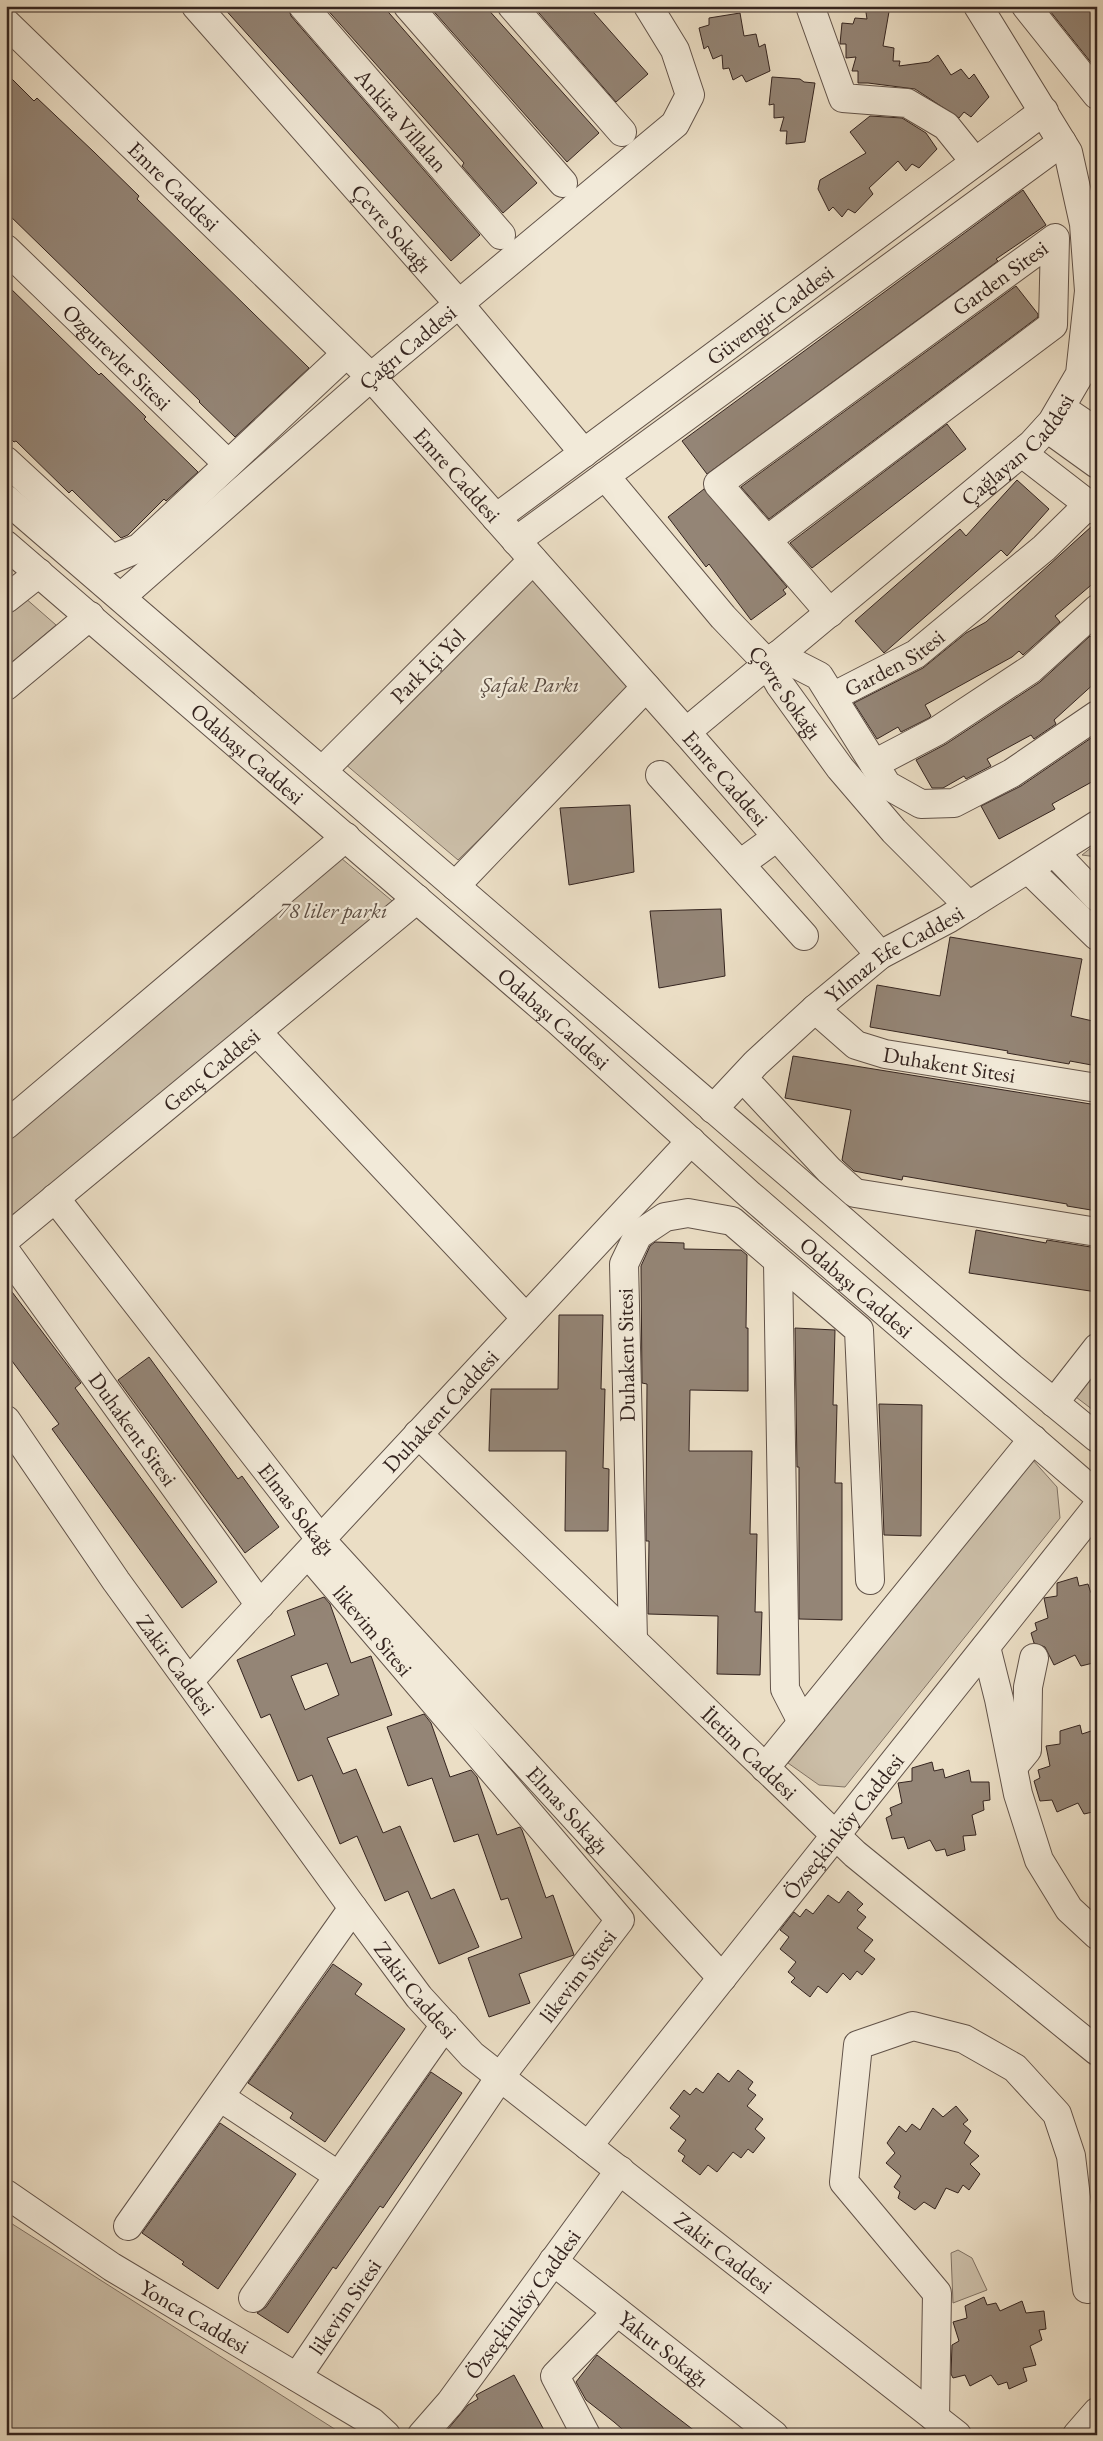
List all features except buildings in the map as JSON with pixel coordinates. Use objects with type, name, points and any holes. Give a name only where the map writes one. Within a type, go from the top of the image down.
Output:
[{"type":"street","name":"Çevre Sokağı","points":[[196,6],[459,304],[584,453]]},
{"type":"street","name":"Ankira Villalan","points":[[303,6],[502,235]]},
{"type":"street","points":[[408,6],[563,183]]},
{"type":"street","points":[[512,6],[622,132]]},
{"type":"street","name":"Çağrı Caddesi","points":[[121,597],[371,378],[675,124],[690,95],[675,50],[648,6]]},
{"type":"street","points":[[810,6],[846,110],[907,103],[946,126],[976,162]]},
{"type":"street","name":"Çağlayan Caddesi","points":[[686,732],[1022,452],[1054,418],[1080,374],[1089,291],[1084,224],[1068,152],[978,6]]},
{"type":"street","points":[[1026,6],[1097,95]]},
{"type":"street","name":"Emre Caddesi","points":[[6,23],[371,378],[686,732],[880,955]]},
{"type":"street","name":"Güvengir Caddesi","points":[[496,518],[1044,111]]},
{"type":"street","name":"Güvengir Caddesi","points":[[525,550],[605,476],[1062,142]]},
{"type":"street","name":"Garden Sitesi","points":[[767,540],[1053,325],[1054,238],[718,484],[830,613]]},
{"type":"street","name":"Ozgurevler Sitesi","points":[[6,249],[228,464]]},
{"type":"street","points":[[6,461],[112,559],[139,548],[346,354]]},
{"type":"street","points":[[1054,418],[1097,432]]},
{"type":"street","points":[[1054,418],[1097,464]]},
{"type":"street","points":[[1022,452],[1093,508]]},
{"type":"street","name":"Çevre Sokağı","points":[[605,476],[723,617],[773,660],[780,686],[840,768],[894,831],[969,906]]},
{"type":"street","name":"Odabaşı Caddesi","points":[[6,499],[1054,1403],[1097,1438]]},
{"type":"street","name":"Garden Sitesi","points":[[832,697],[916,654],[1093,508]]},
{"type":"street","name":"Odabaşı Caddesi","points":[[6,545],[346,837],[1097,1495]]},
{"type":"street","name":"Park İçi Yol","points":[[322,771],[525,550]]},
{"type":"street","points":[[6,599],[39,573]]},
{"type":"street","points":[[874,764],[937,731],[1031,669],[1097,609]]},
{"type":"street","points":[[6,686],[90,616]]},
{"type":"street","name":"Garden Sitesi","points":[[773,660],[819,676],[887,786],[921,804],[954,803],[1012,773],[1097,715]]},
{"type":"street","points":[[454,886],[646,687]]},
{"type":"street","points":[[660,775],[804,936]]},
{"type":"street","name":"Yılmaz Efe Caddesi","points":[[713,1109],[816,1009],[880,955],[969,906],[1097,825]]},
{"type":"street","points":[[740,864],[777,836]]},
{"type":"street","points":[[6,1125],[346,837]]},
{"type":"street","points":[[1055,853],[1097,897]]},
{"type":"street","points":[[1028,869],[1097,936]]},
{"type":"street","name":"Genç Caddesi","points":[[6,1239],[417,899]]},
{"type":"street","name":"Duhakent Sitesi","points":[[816,1009],[856,1045],[885,1054],[1097,1088]]},
{"type":"street","points":[[257,1032],[526,1318]]},
{"type":"street","points":[[743,1078],[829,1170],[855,1194],[1097,1232]]},
{"type":"street","name":"Duhakent Caddesi","points":[[188,1681],[691,1141]]},
{"type":"street","name":"Elmas Sokağı","points":[[55,1198],[314,1547],[722,1978]]},
{"type":"street","name":"Duhakent Sitesi","points":[[633,1640],[624,1264],[638,1235],[665,1217],[688,1213],[732,1221],[859,1330],[870,1580]]},
{"type":"street","name":"Duhakent Sitesi","points":[[6,1252],[260,1605]]},
{"type":"street","points":[[778,1262],[785,1689],[802,1722]]},
{"type":"street","points":[[1054,1403],[1097,1348]]},
{"type":"street","name":"Zakir Caddesi","points":[[6,1420],[116,1581],[353,1908],[419,1997],[472,2055],[957,2435]]},
{"type":"street","name":"İletim Caddesi","points":[[418,1434],[854,1854],[1097,2051]]},
{"type":"street","points":[[765,1768],[1033,1439]]},
{"type":"street","name":"Özseçkinköy Caddesi","points":[[588,2146],[1097,1507]]},
{"type":"street","name":"likevim Sitesi","points":[[297,2377],[500,2077],[620,1920],[314,1547]]},
{"type":"street","points":[[986,1647],[999,1699],[1018,1794],[1039,1860],[1069,1908],[1097,1935]]},
{"type":"street","points":[[1013,1768],[1027,1750],[1028,1687],[1034,1658]]},
{"type":"street","points":[[128,2226],[353,1908]]},
{"type":"street","points":[[253,2298],[445,2026]]},
{"type":"street","points":[[935,2418],[937,2293],[844,2182],[858,2045],[912,2026],[964,2038],[1015,2068],[1057,2114],[1070,2156],[1087,2289]]},
{"type":"street","points":[[220,2097],[339,2176]]},
{"type":"street","name":"Özseçkinköy Caddesi","points":[[422,2435],[450,2403],[620,2170]]},
{"type":"street","name":"Yonca Caddesi","points":[[6,2194],[112,2266],[372,2422],[386,2435]]},
{"type":"street","name":"Yakut Sokağı","points":[[553,2261],[774,2435]]},
{"type":"street","points":[[586,2435],[555,2376],[617,2312]]},
{"type":"street","points":[[1077,2435],[1097,2412]]},
{"type":"green space","name":"Şafak Parkı","points":[[534,573],[635,688],[458,860],[344,763]]},
{"type":"green space","points":[[24,597],[56,625],[6,667],[6,611]]},
{"type":"green space","points":[[1097,843],[1097,857],[1082,855]]},
{"type":"green space","name":"78 liler parkı","points":[[341,858],[397,905],[6,1220],[6,1137]]},
{"type":"green space","points":[[1097,1363],[1097,1413],[1072,1394]]},
{"type":"green space","points":[[1032,1459],[1057,1487],[1060,1518],[845,1787],[819,1785],[788,1763]]},
{"type":"green space","points":[[6,2220],[344,2435],[6,2435]]},
{"type":"green space","points":[[958,2250],[972,2258],[987,2290],[953,2303],[951,2253]]}]
